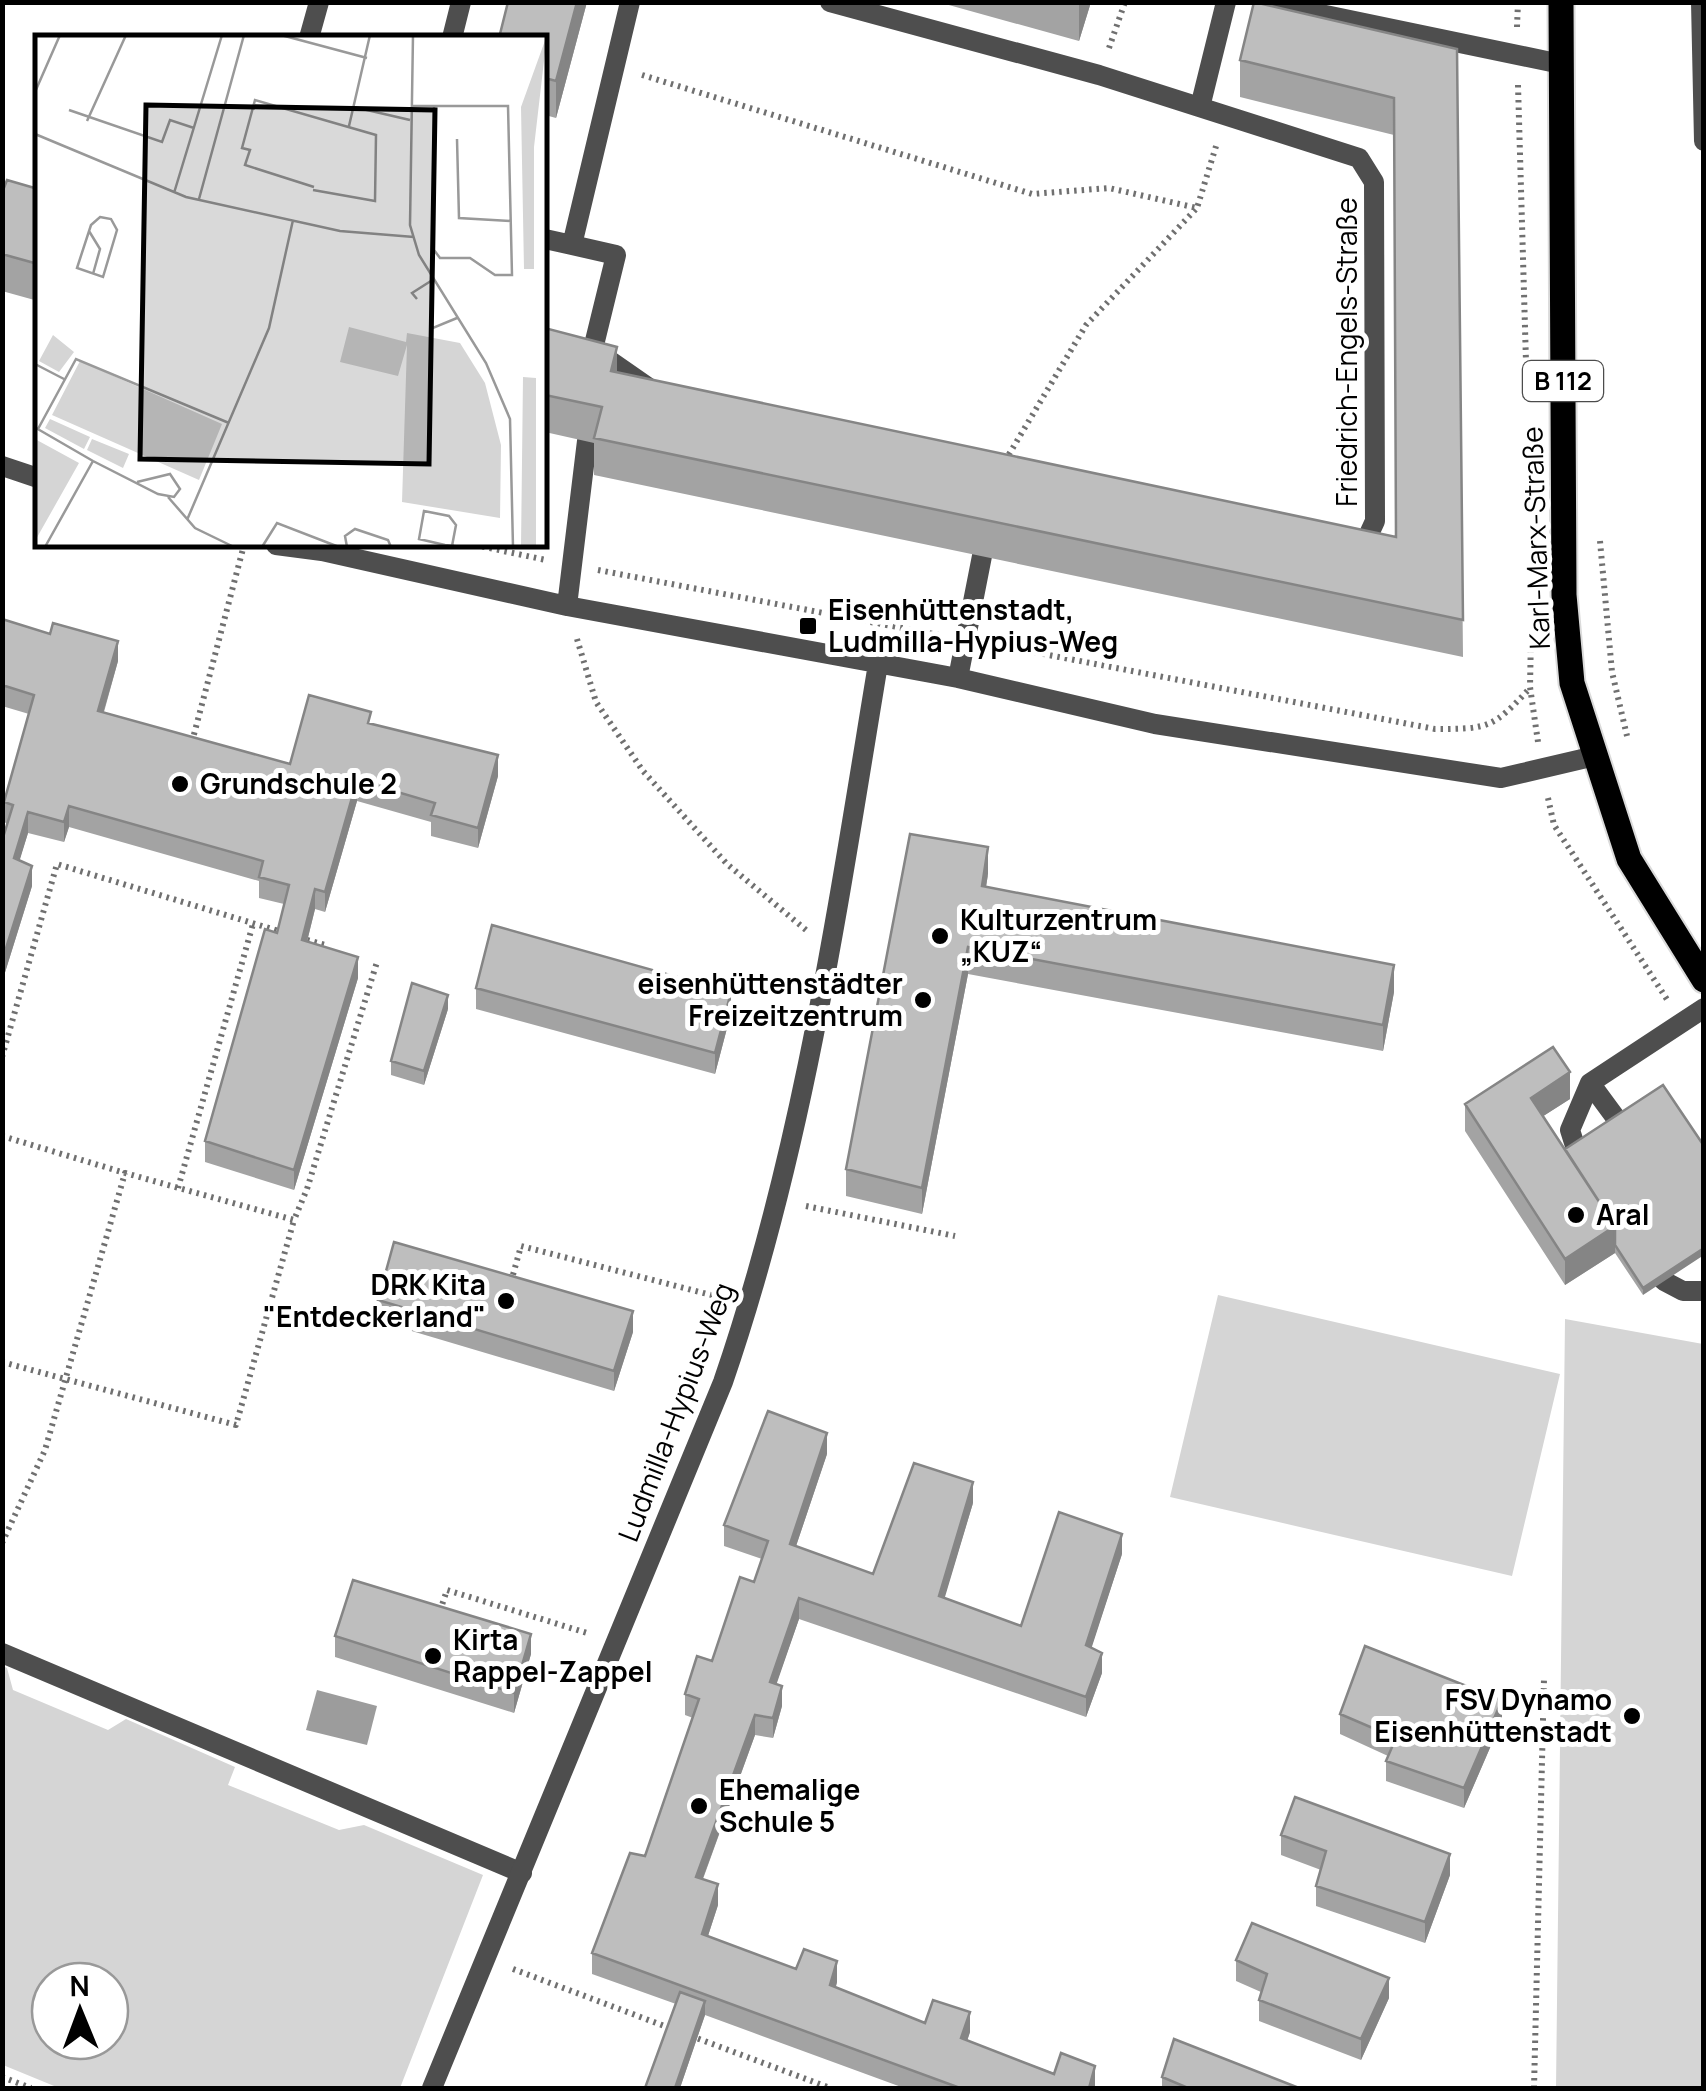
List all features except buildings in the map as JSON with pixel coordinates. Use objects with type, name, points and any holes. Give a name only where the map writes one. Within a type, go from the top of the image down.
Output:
[{"type":"main road","name":"Karl-Marx-Straße","points":[[1561,2],[1564,595],[1572,682],[1629,859],[1704,980]]},
{"type":"street","points":[[310,35],[319,2]]},
{"type":"street","points":[[453,35],[461,2]]},
{"type":"street","points":[[572,245],[630,2]]},
{"type":"street","name":"Friedrich-Engels-Straße","points":[[830,2],[1099,75],[1359,158],[1374,182],[1376,521],[1363,548],[1324,539]]},
{"type":"street","points":[[1200,106],[1226,2]]},
{"type":"street","points":[[1264,2],[1561,64]]},
{"type":"street","points":[[1701,2],[1704,141]]},
{"type":"street","points":[[548,240],[616,256],[593,349],[648,389],[666,393]]},
{"type":"street","points":[[600,380],[605,357]]},
{"type":"street","points":[[567,606],[587,441]]},
{"type":"street","points":[[2,466],[35,477]]},
{"type":"street","points":[[323,548],[567,606],[958,678],[1155,724],[1501,778],[1594,756]]},
{"type":"street","points":[[958,678],[982,556]]},
{"type":"street","name":"Ludmilla-Hypius-Weg","points":[[432,2088],[723,1382],[750,1305],[830,950],[878,664]]},
{"type":"street","points":[[1576,1149],[1570,1130],[1590,1083],[1704,1008]]},
{"type":"street","points":[[1590,1083],[1618,1122]]},
{"type":"street","points":[[1664,1281],[1683,1291],[1704,1292]]},
{"type":"street","points":[[2,1653],[522,1873]]},
{"type":"path","points":[[1099,75],[1125,2]]},
{"type":"path","points":[[612,66],[1032,194],[1110,188],[1197,208]]},
{"type":"path","points":[[1000,470],[1086,325],[1197,208],[1226,114]]},
{"type":"path","points":[[1600,538],[1612,672],[1630,750]]},
{"type":"path","points":[[189,756],[243,548]]},
{"type":"path","points":[[489,548],[944,636]]},
{"type":"path","points":[[567,606],[596,702],[643,771],[727,864],[830,950]]},
{"type":"path","points":[[983,643],[1434,729],[1489,726],[1506,714],[1530,686]]},
{"type":"path","points":[[1542,767],[1554,825],[1682,1023]]},
{"type":"path","points":[[2,1057],[57,864],[282,932]]},
{"type":"path","points":[[178,1188],[253,924]]},
{"type":"path","points":[[307,940],[325,945]]},
{"type":"path","points":[[2,1362],[236,1425],[294,1220],[377,962]]},
{"type":"path","points":[[2,1136],[294,1220]]},
{"type":"path","points":[[2,1543],[46,1450],[125,1173]]},
{"type":"path","points":[[776,1200],[955,1236]]},
{"type":"path","points":[[508,1296],[521,1246],[750,1305]]},
{"type":"path","points":[[435,1626],[447,1590],[616,1642]]},
{"type":"path","points":[[1534,2088],[1544,1679]]},
{"type":"path","points":[[487,1959],[830,2088]]},
{"type":"path","points":[[2,2077],[31,2088]]},
{"type":"shaded area","points":[[1218,1295],[1560,1374],[1512,1576],[1170,1497]]},
{"type":"shaded area","name":"FSV Dynamo Eisenhüttenstadt","points":[[1565,1319],[1703,1344],[1703,2088],[1556,2088]]},
{"type":"shaded area","points":[[3,1666],[13,1690],[108,1730],[126,1719],[235,1767],[228,1785],[339,1830],[364,1825],[483,1875],[400,2088],[59,2088],[3,2065]]},
{"type":"shaded area","points":[[317,1690],[377,1706],[367,1745],[306,1730]]},
{"type":"place","name":"Eisenhüttenstadt, Ludmilla-Hypius-Weg","points":[[808,626]]},
{"type":"place","name":"Grundschule 2","points":[[180,784]]},
{"type":"place","name":"Kulturzentrum „KUZ“","points":[[940,936]]},
{"type":"place","name":"eisenhüttenstädter Freizeitzentrum","points":[[923,1000]]},
{"type":"place","name":"Aral","points":[[1576,1215]]},
{"type":"place","name":"DRK Kita \"Entdeckerland\"","points":[[506,1301]]},
{"type":"place","name":"Kirta Rappel-Zappel","points":[[433,1656]]},
{"type":"place","name":"FSV Dynamo Eisenhüttenstadt","points":[[1632,1716]]},
{"type":"place","name":"Ehemalige Schule 5","points":[[699,1806]]}]
